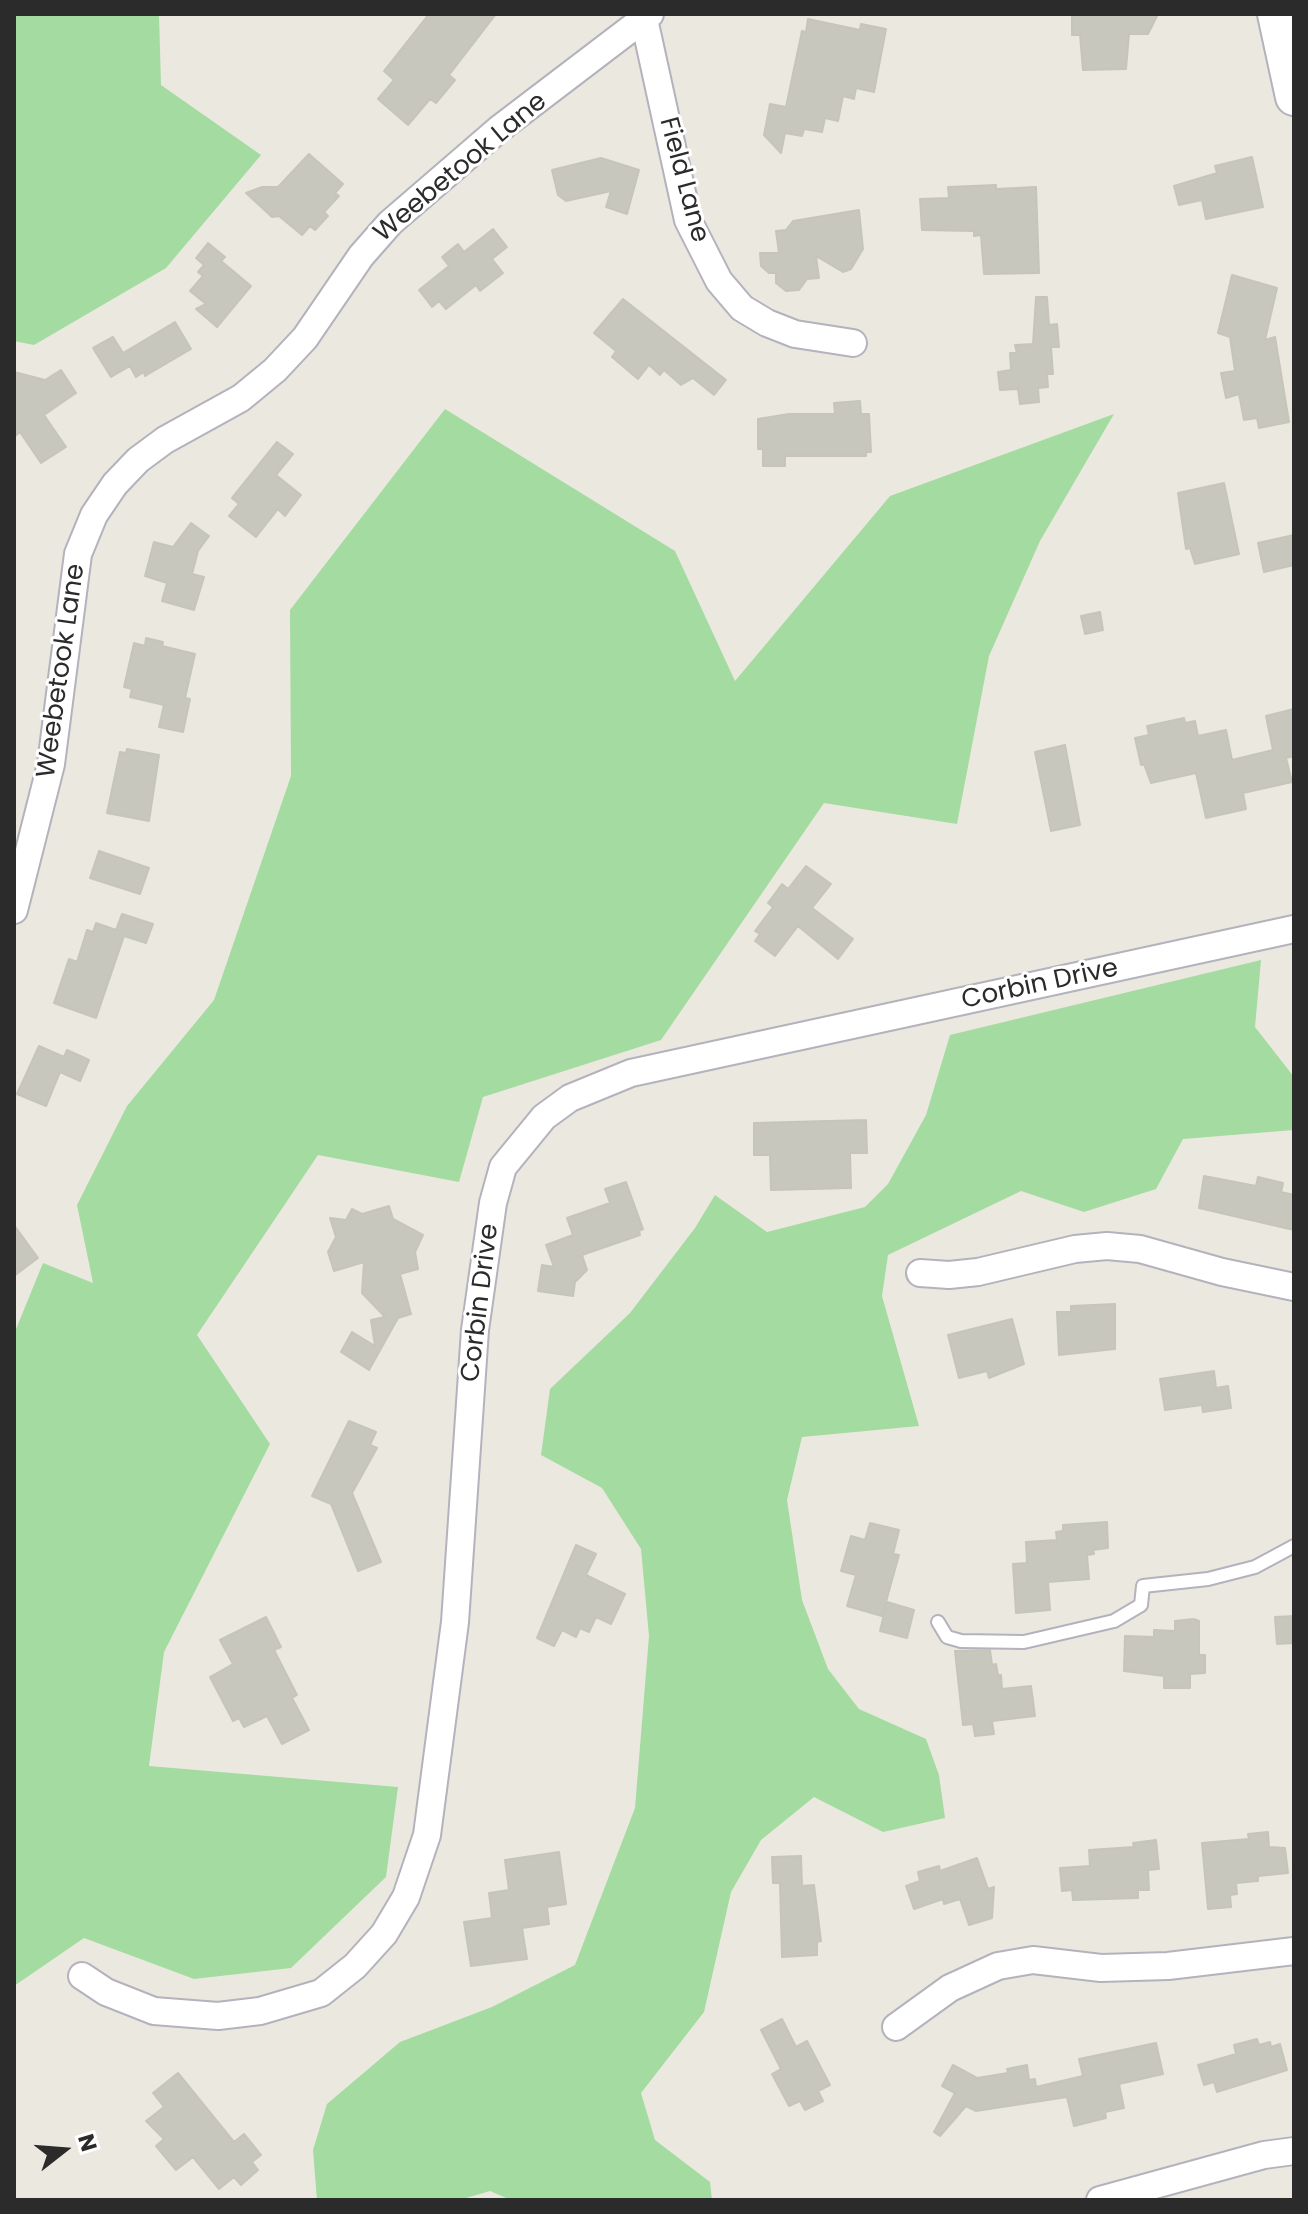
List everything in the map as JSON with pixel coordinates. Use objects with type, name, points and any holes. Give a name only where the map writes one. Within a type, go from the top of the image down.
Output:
[{"type":"street","points":[[1276,14],[1294,97]]},
{"type":"street","name":"Field Lane","points":[[647,17],[688,220],[719,281],[742,308],[767,323],[795,334],[853,343]]},
{"type":"street","name":"Weebetook Lane","points":[[14,910],[51,764],[78,554],[94,515],[115,484],[138,460],[165,440],[241,398],[275,370],[305,338],[361,256],[390,223],[499,129],[647,17]]},
{"type":"street","name":"Corbin Drive","points":[[82,1976],[106,1992],[154,2011],[218,2016],[260,2011],[321,1993],[344,1975],[384,1934],[406,1897],[427,1835],[455,1622],[475,1330],[493,1203],[503,1167],[544,1117],[570,1098],[631,1073],[1294,929]]},
{"type":"street","points":[[920,1273],[949,1275],[978,1272],[1075,1249],[1107,1246],[1140,1249],[1222,1272],[1294,1287]]},
{"type":"street","points":[[896,2027],[950,1988],[998,1966],[1033,1960],[1101,1968],[1168,1966],[1294,1951]]},
{"type":"street","points":[[1100,2200],[1264,2155],[1294,2151]]},
{"type":"lane","points":[[938,1622],[947,1637],[961,1641],[1024,1642],[1114,1621],[1141,1605],[1143,1586],[1208,1579],[1255,1567],[1294,1546]]},
{"type":"green space","points":[[14,14],[159,14],[161,85],[261,155],[166,268],[34,345],[14,341]]},
{"type":"green space","points":[[445,409],[675,551],[735,681],[890,496],[1114,414],[1040,541],[989,656],[957,824],[824,803],[661,1040],[483,1097],[459,1182],[318,1155],[197,1335],[270,1444],[164,1652],[149,1766],[398,1787],[386,1877],[291,1968],[194,1979],[84,1938],[14,1986],[14,1334],[43,1263],[93,1283],[77,1205],[127,1106],[214,1000],[291,776],[290,610]]},
{"type":"green space","points":[[1261,960],[1255,1027],[1294,1077],[1294,1130],[1183,1139],[1156,1189],[1084,1212],[1021,1191],[888,1255],[882,1296],[919,1426],[802,1437],[787,1500],[802,1600],[828,1669],[859,1709],[926,1739],[939,1775],[945,1818],[883,1832],[814,1797],[761,1840],[731,1892],[704,2012],[641,2093],[655,2140],[710,2182],[712,2200],[511,2200],[490,2191],[459,2200],[317,2200],[313,2150],[327,2104],[400,2042],[492,2007],[575,1965],[635,1808],[649,1636],[641,1549],[602,1488],[541,1455],[550,1389],[630,1313],[695,1228],[715,1195],[767,1232],[865,1207],[888,1184],[926,1115],[950,1035]]},
{"type":"building","points":[[429,14],[496,14],[449,75],[455,80],[436,103],[430,99],[408,125],[378,99],[394,80],[384,71]]},
{"type":"building","points":[[1072,14],[1158,14],[1148,34],[1129,34],[1126,69],[1083,70],[1080,35],[1072,35]]},
{"type":"building","points":[[808,19],[860,30],[861,24],[886,29],[874,92],[856,88],[854,99],[843,96],[838,121],[825,118],[822,132],[804,129],[802,136],[785,133],[781,153],[764,135],[770,104],[786,107],[802,31],[806,32]]},
{"type":"building","points":[[309,154],[343,184],[335,193],[339,196],[324,212],[328,216],[315,230],[310,226],[302,235],[279,216],[272,217],[246,193],[262,187],[278,187]]},
{"type":"building","points":[[1252,157],[1263,207],[1206,219],[1202,200],[1179,205],[1174,186],[1217,173],[1215,166]]},
{"type":"building","points":[[601,158],[639,170],[627,214],[606,207],[611,191],[566,201],[558,195],[552,170]]},
{"type":"building","points":[[996,185],[996,189],[1036,187],[1039,273],[984,274],[981,235],[974,236],[974,231],[922,230],[920,199],[949,198],[948,187]]},
{"type":"building","points":[[859,210],[863,249],[851,269],[843,272],[816,256],[819,278],[807,279],[799,290],[786,291],[776,283],[776,273],[769,273],[761,266],[760,253],[779,253],[776,231],[786,230],[793,221]]},
{"type":"building","points":[[493,229],[507,247],[492,259],[503,273],[480,291],[476,285],[446,309],[439,301],[432,307],[419,290],[449,266],[442,257],[458,244],[464,252]]},
{"type":"building","points":[[208,243],[225,257],[221,261],[251,286],[217,327],[196,309],[206,304],[190,291],[203,276],[198,272],[204,265],[196,258]]},
{"type":"building","points":[[1232,275],[1277,288],[1265,340],[1275,337],[1289,422],[1259,428],[1257,418],[1244,420],[1239,394],[1226,398],[1221,373],[1235,371],[1230,337],[1218,333]]},
{"type":"building","points":[[1036,297],[1047,297],[1049,325],[1057,324],[1059,347],[1051,347],[1053,374],[1047,374],[1048,387],[1038,388],[1039,402],[1020,404],[1018,389],[1000,390],[998,372],[1011,370],[1010,353],[1017,353],[1015,345],[1033,344]]},
{"type":"building","points":[[623,299],[726,380],[714,395],[693,378],[681,385],[664,370],[660,375],[649,365],[638,379],[612,357],[616,351],[594,333]]},
{"type":"building","points":[[175,322],[191,349],[145,376],[144,372],[136,377],[130,366],[111,377],[93,348],[113,337],[123,353]]},
{"type":"building","points":[[61,370],[76,393],[44,415],[66,447],[41,463],[20,432],[14,437],[14,372],[45,380]]},
{"type":"building","points":[[860,401],[861,414],[869,414],[871,452],[866,452],[866,456],[785,456],[785,466],[763,466],[763,449],[758,449],[758,419],[789,414],[835,414],[834,403]]},
{"type":"building","points":[[277,442],[293,454],[276,475],[301,495],[285,516],[278,509],[256,537],[229,516],[239,504],[232,498]]},
{"type":"building","points":[[1224,483],[1239,554],[1195,564],[1190,548],[1186,549],[1178,493]]},
{"type":"building","points":[[191,523],[209,536],[198,551],[192,574],[204,577],[194,610],[162,601],[167,583],[145,576],[154,542],[173,547]]},
{"type":"building","points":[[1294,535],[1294,565],[1264,572],[1258,543]]},
{"type":"building","points":[[1100,612],[1103,630],[1085,634],[1081,616]]},
{"type":"building","points":[[146,638],[163,642],[162,646],[195,654],[185,698],[190,699],[183,732],[159,727],[164,705],[130,697],[132,689],[124,687],[134,643],[145,646]]},
{"type":"building","points":[[1294,709],[1294,756],[1286,758],[1292,782],[1243,793],[1246,809],[1206,818],[1196,773],[1151,783],[1144,764],[1141,765],[1135,738],[1149,735],[1147,726],[1184,718],[1185,723],[1195,721],[1198,736],[1226,730],[1232,760],[1273,750],[1266,716]]},
{"type":"building","points":[[1065,745],[1080,825],[1051,831],[1035,752]]},
{"type":"building","points":[[127,749],[159,755],[149,821],[107,813],[120,752],[126,753]]},
{"type":"building","points":[[99,851],[149,868],[140,894],[90,878]]},
{"type":"building","points":[[806,866],[831,884],[812,908],[853,939],[838,959],[798,926],[775,956],[755,941],[760,934],[755,931],[773,907],[768,903],[782,884],[788,889]]},
{"type":"building","points":[[122,914],[153,924],[146,943],[124,936],[96,1018],[54,1003],[69,959],[77,962],[87,930],[93,932],[96,923],[116,930]]},
{"type":"building","points":[[39,1046],[64,1057],[67,1050],[89,1060],[80,1081],[60,1072],[46,1106],[17,1094]]},
{"type":"building","points":[[866,1120],[867,1153],[850,1153],[851,1188],[771,1190],[770,1155],[754,1155],[754,1123]]},
{"type":"building","points":[[1204,1176],[1256,1186],[1258,1177],[1283,1183],[1281,1192],[1294,1195],[1294,1230],[1199,1208]]},
{"type":"building","points":[[626,1182],[643,1229],[639,1231],[640,1235],[582,1255],[587,1270],[575,1282],[573,1296],[538,1291],[542,1265],[554,1267],[546,1245],[573,1235],[567,1218],[610,1203],[605,1189]]},
{"type":"building","points":[[389,1206],[393,1219],[423,1235],[415,1252],[418,1269],[400,1274],[411,1314],[398,1318],[369,1370],[341,1352],[352,1332],[375,1346],[371,1320],[385,1317],[362,1293],[364,1262],[334,1271],[328,1252],[336,1237],[330,1218],[346,1220],[352,1209],[362,1214]]},
{"type":"building","points":[[14,1225],[38,1258],[14,1276]]},
{"type":"building","points":[[1115,1304],[1115,1349],[1059,1355],[1057,1312],[1071,1312],[1071,1306]]},
{"type":"building","points":[[1012,1319],[1024,1364],[989,1378],[987,1371],[959,1378],[948,1335]]},
{"type":"building","points":[[1214,1371],[1216,1388],[1228,1386],[1231,1408],[1203,1412],[1202,1405],[1165,1410],[1160,1379]]},
{"type":"building","points":[[349,1421],[376,1432],[370,1445],[377,1448],[352,1493],[381,1562],[358,1571],[331,1504],[312,1496]]},
{"type":"building","points":[[1107,1522],[1108,1548],[1093,1550],[1094,1554],[1087,1555],[1089,1579],[1048,1582],[1050,1610],[1016,1613],[1013,1564],[1027,1563],[1026,1542],[1057,1540],[1056,1532],[1063,1531],[1063,1525]]},
{"type":"building","points":[[870,1523],[899,1530],[893,1554],[899,1555],[882,1616],[847,1606],[856,1575],[841,1571],[851,1536],[865,1540]]},
{"type":"building","points":[[576,1545],[596,1554],[586,1575],[625,1594],[611,1624],[596,1617],[589,1632],[580,1628],[576,1637],[562,1630],[554,1646],[537,1638]]},
{"type":"building","points":[[887,1602],[914,1610],[907,1638],[880,1631]]},
{"type":"building","points":[[1294,1616],[1294,1643],[1277,1644],[1275,1617]]},
{"type":"building","points":[[266,1617],[281,1647],[274,1650],[297,1695],[292,1698],[309,1730],[282,1744],[267,1716],[244,1727],[239,1718],[233,1721],[210,1677],[233,1664],[220,1640]]},
{"type":"building","points":[[1175,1621],[1199,1621],[1199,1655],[1205,1655],[1205,1673],[1190,1674],[1190,1688],[1164,1688],[1164,1676],[1124,1671],[1125,1636],[1154,1637],[1154,1630],[1175,1631]]},
{"type":"building","points":[[990,1650],[992,1665],[996,1664],[998,1675],[1001,1675],[1002,1689],[1031,1686],[1035,1716],[992,1721],[994,1734],[975,1736],[973,1724],[963,1725],[955,1651]]},
{"type":"building","points":[[1268,1832],[1269,1847],[1285,1848],[1288,1873],[1258,1876],[1258,1881],[1236,1883],[1237,1894],[1230,1895],[1231,1907],[1208,1909],[1202,1843],[1249,1839],[1248,1834]]},
{"type":"building","points":[[1156,1840],[1159,1869],[1148,1870],[1149,1890],[1138,1890],[1138,1898],[1073,1900],[1072,1890],[1062,1891],[1060,1868],[1090,1866],[1089,1850],[1134,1847],[1133,1843]]},
{"type":"building","points":[[559,1852],[566,1904],[547,1907],[549,1924],[522,1928],[527,1959],[471,1966],[464,1922],[492,1918],[489,1893],[509,1890],[505,1860]]},
{"type":"building","points":[[801,1856],[802,1886],[814,1885],[821,1941],[817,1942],[817,1955],[782,1957],[780,1883],[773,1883],[772,1857]]},
{"type":"building","points":[[977,1858],[988,1889],[994,1887],[992,1918],[969,1925],[960,1899],[944,1904],[943,1899],[914,1909],[906,1886],[920,1881],[918,1872],[939,1866],[940,1871]]},
{"type":"building","points":[[782,2019],[796,2047],[807,2041],[830,2085],[818,2091],[823,2101],[805,2110],[800,2101],[789,2106],[772,2074],[781,2069],[761,2030]]},
{"type":"building","points":[[1257,2039],[1259,2045],[1270,2042],[1271,2047],[1280,2044],[1287,2070],[1217,2092],[1214,2082],[1204,2085],[1198,2065],[1236,2054],[1234,2045]]},
{"type":"building","points":[[1156,2043],[1163,2074],[1119,2084],[1124,2108],[1105,2112],[1106,2118],[1074,2126],[1067,2097],[976,2111],[966,2106],[940,2136],[934,2132],[955,2093],[942,2086],[953,2065],[977,2078],[1008,2073],[1007,2069],[1027,2065],[1029,2080],[1035,2079],[1036,2087],[1083,2076],[1079,2059]]},
{"type":"building","points":[[178,2073],[234,2142],[244,2134],[261,2155],[252,2162],[258,2170],[241,2185],[234,2177],[219,2189],[193,2157],[176,2170],[156,2146],[164,2139],[146,2121],[164,2107],[153,2093]]}]
